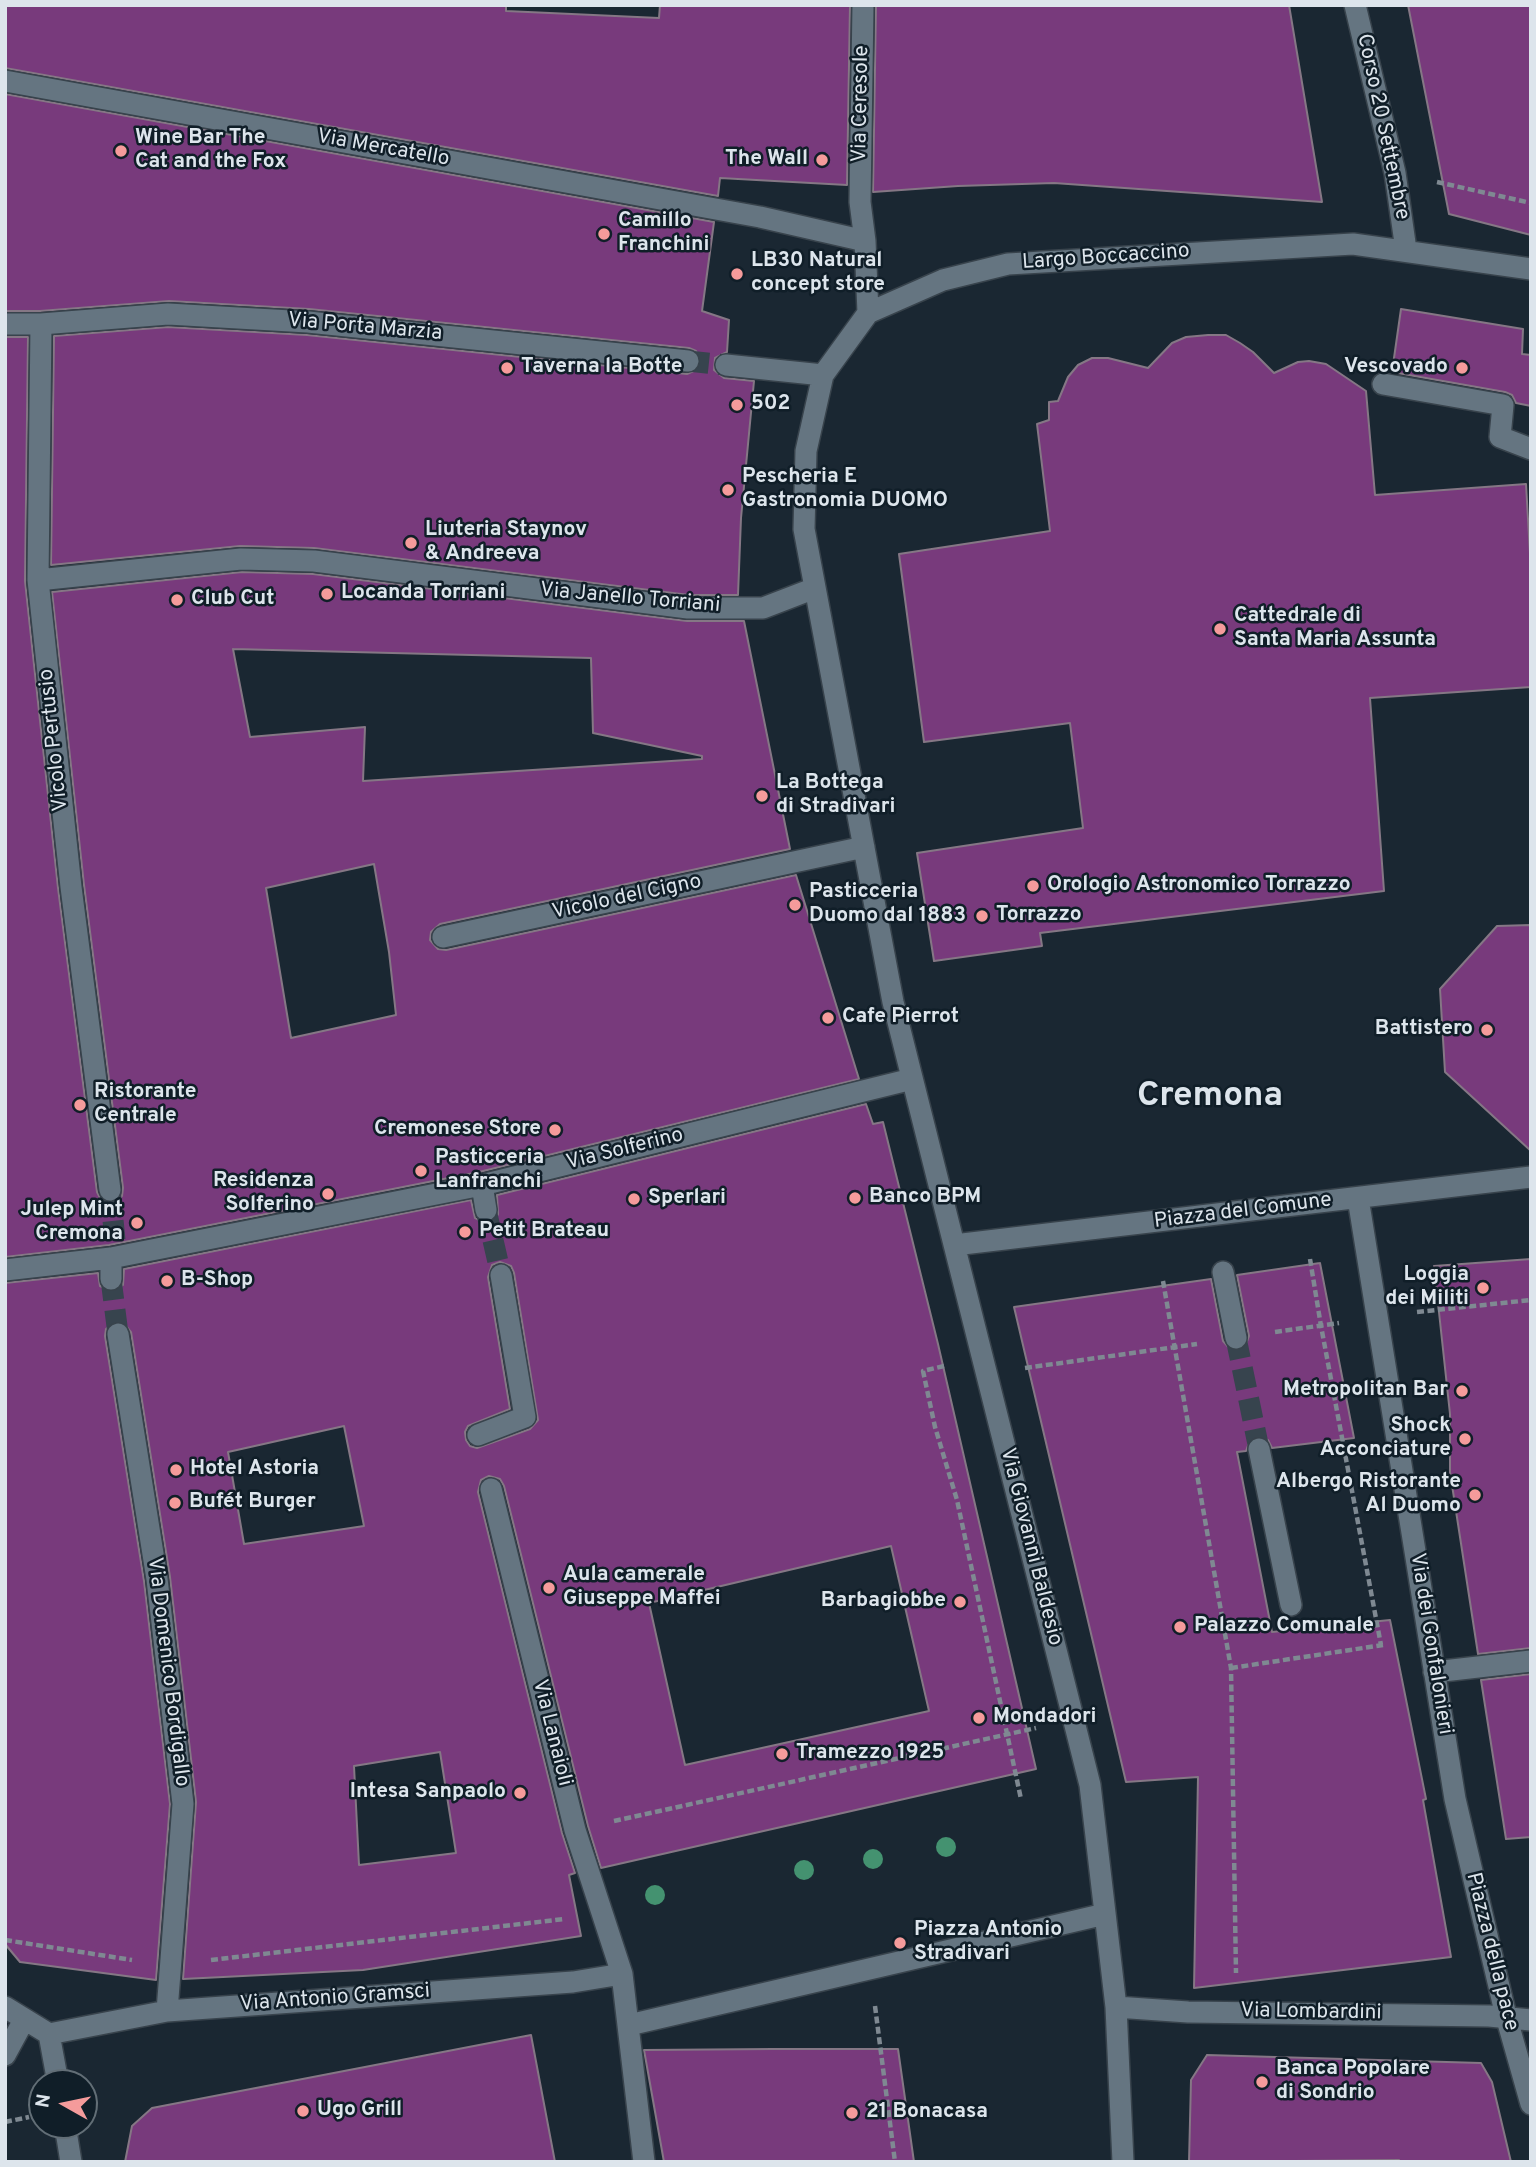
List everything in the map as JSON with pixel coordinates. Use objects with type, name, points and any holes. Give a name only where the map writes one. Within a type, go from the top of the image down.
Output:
[{"type":"street","name":"Via Ceresole","points":[[863,5],[860,202],[865,241]]},
{"type":"street","name":"Corso 20 Settembre","points":[[1355,5],[1395,173],[1406,250]]},
{"type":"street","name":"Via Mercatello","points":[[5,81],[760,217],[865,241]]},
{"type":"street","points":[[865,241],[867,313],[823,375],[806,451],[804,529],[893,1002],[954,1245]]},
{"type":"street","name":"Largo Boccaccino","points":[[867,313],[943,280],[1008,264],[1353,244],[1531,269]]},
{"type":"street","name":"Via Porta Marzia","points":[[41,324],[168,314],[210,316],[308,322],[688,361]]},
{"type":"street","points":[[5,324],[41,324]]},
{"type":"street","name":"Vicolo Pertusio","points":[[41,324],[38,580],[70,874],[110,1190]]},
{"type":"street","points":[[726,365],[823,375]]},
{"type":"street","points":[[1382,384],[1503,405],[1500,437],[1531,449]]},
{"type":"street","name":"Via Janello Torriani","points":[[38,580],[241,559],[314,561],[688,608],[762,608],[815,588]]},
{"type":"street","name":"Vicolo del Cigno","points":[[443,937],[864,847]]},
{"type":"street","name":"Via Solferino","points":[[5,1270],[114,1258],[482,1185],[912,1079]]},
{"type":"street","name":"Piazza del Comune","points":[[954,1245],[1531,1177]]},
{"type":"street","points":[[482,1185],[486,1210]]},
{"type":"street","name":"Via dei Gonfalonieri","points":[[1358,1198],[1455,1799]]},
{"type":"street","name":"Via Giovanni Baldesio","points":[[954,1245],[1090,1785],[1105,1914]]},
{"type":"street","points":[[1223,1272],[1236,1338]]},
{"type":"street","points":[[478,1435],[525,1417],[500,1275]]},
{"type":"street","name":"Via Domenico Bordigallo","points":[[118,1334],[157,1579],[183,1804],[167,2011]]},
{"type":"street","points":[[1259,1449],[1291,1605]]},
{"type":"street","name":"Via Lanaioli","points":[[491,1489],[575,1830],[622,1974],[644,2162]]},
{"type":"street","points":[[1434,1672],[1531,1661]]},
{"type":"street","name":"Piazza della pace","points":[[1455,1799],[1506,2016],[1531,2104]]},
{"type":"street","points":[[629,2025],[1105,1914],[1115,2007],[1124,2162]]},
{"type":"street","name":"Via Antonio Gramsci","points":[[50,2034],[167,2011],[573,1982],[622,1974]]},
{"type":"street","points":[[5,2007],[15,2022],[50,2034],[56,2069]]},
{"type":"street","name":"Via Lombardini","points":[[1115,2007],[1188,2012],[1506,2016],[1531,2020]]},
{"type":"street","points":[[5,2055],[15,2022]]},
{"type":"street","points":[[67,2139],[71,2162]]},
{"type":"path","points":[[1444,184],[1531,203]]},
{"type":"path","points":[[1310,1259],[1381,1645]]},
{"type":"path","points":[[1163,1281],[1231,1668],[1237,1983]]},
{"type":"path","points":[[1439,1310],[1531,1300]]},
{"type":"path","points":[[1028,1368],[1331,1325]]},
{"type":"path","points":[[943,1365],[923,1371],[934,1427],[957,1500],[1021,1799]]},
{"type":"path","points":[[1231,1668],[1388,1644]]},
{"type":"path","points":[[603,1823],[1027,1730]]},
{"type":"path","points":[[203,1961],[565,1919]]},
{"type":"path","points":[[5,1940],[137,1960]]},
{"type":"path","points":[[881,2049],[895,2162]]},
{"type":"building","points":[[5,5],[506,5],[506,11],[659,18],[660,5],[850,5],[847,185],[720,178],[718,196],[5,68]]},
{"type":"building","points":[[876,5],[1289,5],[1322,202],[1054,183],[873,192]]},
{"type":"building","points":[[1408,5],[1531,5],[1531,235],[1449,214]]},
{"type":"building","points":[[5,94],[714,222],[702,311],[729,320],[727,352],[715,358],[714,370],[724,378],[754,381],[741,518],[738,595],[689,595],[314,548],[240,546],[51,565],[54,336],[168,327],[307,335],[687,374],[698,369],[701,362],[696,351],[689,348],[309,309],[169,301],[40,311],[5,311]]},
{"type":"building","name":"Vescovado","points":[[1401,309],[1523,329],[1522,354],[1531,355],[1531,406],[1516,403],[1512,395],[1505,392],[1392,372]]},
{"type":"building","name":"Cattedrale di Santa Maria Assunta","points":[[1226,335],[1240,343],[1274,373],[1298,362],[1326,364],[1366,391],[1375,495],[1526,484],[1531,571],[1531,687],[1370,698],[1384,891],[1040,933],[1042,946],[934,961],[917,853],[1083,828],[1070,723],[924,742],[899,554],[1050,531],[1037,424],[1049,420],[1049,402],[1058,401],[1068,377],[1078,365],[1092,358],[1108,358],[1148,368],[1172,343],[1186,337]]},
{"type":"building","points":[[5,337],[28,337],[25,581],[58,888],[97,1192],[100,1198],[111,1203],[122,1196],[123,1188],[84,885],[52,592],[242,572],[313,574],[687,621],[744,621],[790,849],[440,924],[431,932],[430,940],[438,949],[446,950],[796,875],[859,1079],[479,1172],[109,1245],[5,1257]],"holes":[[[233,649],[591,658],[593,733],[702,756],[702,759],[363,781],[365,727],[250,737]],[[374,864],[389,952],[396,1015],[291,1038],[266,888]]]},
{"type":"building","name":"Battistero","points":[[1531,925],[1531,1151],[1445,1072],[1440,989],[1497,926]]},
{"type":"building","points":[[866,1104],[873,1124],[883,1122],[938,1344],[1036,1769],[601,1868],[588,1826],[504,1486],[500,1479],[489,1476],[481,1480],[478,1492],[562,1833],[575,1873],[569,1875],[581,1936],[363,1970],[183,1979],[196,1802],[170,1577],[131,1332],[123,1322],[115,1321],[106,1329],[105,1336],[144,1581],[170,1804],[156,1980],[20,1962],[5,1944],[5,1283],[98,1273],[100,1286],[112,1292],[123,1285],[124,1269],[471,1200],[475,1218],[489,1223],[495,1220],[498,1214],[497,1195]],"holes":[[[500,1262],[511,1266],[514,1273],[538,1420],[530,1429],[477,1448],[470,1446],[466,1440],[465,1432],[468,1426],[510,1409],[488,1277],[492,1265]],[[344,1426],[364,1526],[244,1544],[228,1452]],[[891,1546],[929,1711],[685,1765],[649,1603]],[[440,1752],[456,1853],[359,1865],[354,1766]]]},
{"type":"building","points":[[1531,1259],[1531,1648],[1478,1654],[1450,1472],[1450,1414],[1434,1266]]},
{"type":"building","name":"Palazzo Comunale","points":[[1320,1263],[1354,1438],[1272,1448],[1268,1440],[1257,1436],[1250,1440],[1246,1451],[1237,1452],[1272,1632],[1390,1620],[1426,1799],[1423,1800],[1451,1957],[1194,1988],[1198,1777],[1126,1782],[1014,1307],[1211,1279],[1223,1341],[1231,1350],[1238,1351],[1245,1347],[1249,1336],[1237,1275]]},
{"type":"building","points":[[1531,1674],[1531,1837],[1506,1839],[1481,1680]]},
{"type":"building","points":[[531,2035],[555,2162],[125,2162],[132,2126],[152,2108]]},
{"type":"building","points":[[898,2049],[914,2162],[664,2162],[644,2050]]},
{"type":"building","points":[[1207,2055],[1481,2063],[1492,2082],[1511,2162],[1189,2162],[1191,2080]]},
{"type":"tunnel","points":[[688,361],[726,365]]},
{"type":"tunnel","points":[[110,1190],[115,1240]]},
{"type":"tunnel","points":[[486,1210],[501,1275]]},
{"type":"tunnel","points":[[111,1279],[118,1334]]},
{"type":"tunnel","points":[[1236,1338],[1259,1449]]},
{"type":"place","name":"Wine Bar The Cat and the Fox","points":[[121,151]]},
{"type":"place","name":"The Wall","points":[[822,160]]},
{"type":"place","name":"Camillo Franchini","points":[[604,234]]},
{"type":"place","name":"LB30 Natural concept store","points":[[737,274]]},
{"type":"place","name":"Taverna la Botte","points":[[507,368]]},
{"type":"place","name":"Vescovado","points":[[1462,368]]},
{"type":"place","name":"502","points":[[737,405]]},
{"type":"place","name":"Pescheria E Gastronomia DUOMO","points":[[728,490]]},
{"type":"place","name":"Liuteria Staynov & Andreeva","points":[[411,543]]},
{"type":"place","name":"Locanda Torriani","points":[[327,594]]},
{"type":"place","name":"Club Cut","points":[[177,600]]},
{"type":"place","name":"Cattedrale di Santa Maria Assunta","points":[[1220,629]]},
{"type":"place","name":"La Bottega di Stradivari","points":[[762,796]]},
{"type":"place","name":"Orologio Astronomico Torrazzo","points":[[1033,886]]},
{"type":"place","name":"Pasticceria Duomo dal 1883","points":[[795,905]]},
{"type":"place","name":"Torrazzo","points":[[982,916]]},
{"type":"place","name":"Cafe Pierrot","points":[[828,1018]]},
{"type":"place","name":"Battistero","points":[[1487,1030]]},
{"type":"place","name":"Ristorante Centrale","points":[[80,1105]]},
{"type":"place","name":"Cremonese Store","points":[[555,1130]]},
{"type":"place","name":"Pasticceria Lanfranchi","points":[[421,1171]]},
{"type":"place","name":"Residenza Solferino","points":[[328,1194]]},
{"type":"place","name":"Banco BPM","points":[[855,1198]]},
{"type":"place","name":"Sperlari","points":[[634,1199]]},
{"type":"place","name":"Julep Mint Cremona","points":[[137,1223]]},
{"type":"place","name":"Petit Brateau","points":[[465,1232]]},
{"type":"place","name":"B-Shop","points":[[167,1281]]},
{"type":"place","name":"Loggia dei Militi","points":[[1483,1288]]},
{"type":"place","name":"Metropolitan Bar","points":[[1462,1391]]},
{"type":"place","name":"Shock Acconciature","points":[[1465,1439]]},
{"type":"place","name":"Hotel Astoria","points":[[176,1470]]},
{"type":"place","name":"Albergo Ristorante Al Duomo","points":[[1475,1495]]},
{"type":"place","name":"Bufét Burger","points":[[175,1503]]},
{"type":"place","name":"Aula camerale Giuseppe Maffei","points":[[549,1588]]},
{"type":"place","name":"Barbagiobbe","points":[[960,1602]]},
{"type":"place","name":"Palazzo Comunale","points":[[1180,1627]]},
{"type":"place","name":"Mondadori","points":[[979,1718]]},
{"type":"place","name":"Tramezzo 1925","points":[[782,1754]]},
{"type":"place","name":"Intesa Sanpaolo","points":[[520,1793]]},
{"type":"place","name":"Piazza Antonio Stradivari","points":[[900,1943]]},
{"type":"place","name":"Banca Popolare di Sondrio","points":[[1262,2082]]},
{"type":"place","name":"Ugo Grill","points":[[303,2111]]},
{"type":"place","name":"21 Bonacasa","points":[[852,2113]]},
{"type":"district","name":"Cremona","points":[[1210,1098]]}]
